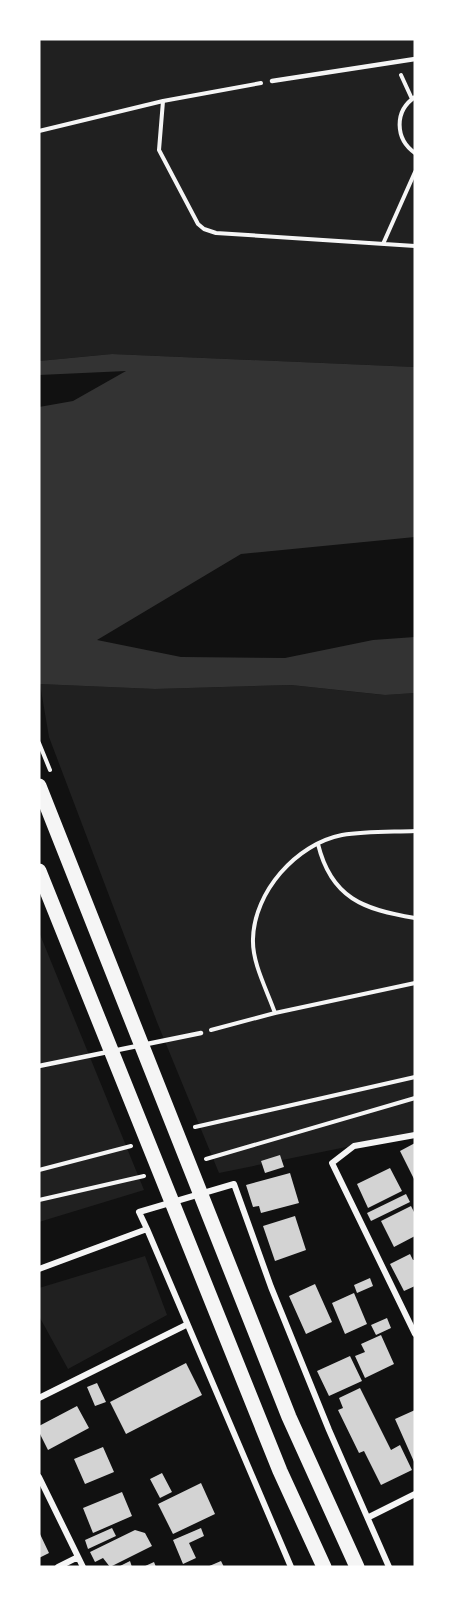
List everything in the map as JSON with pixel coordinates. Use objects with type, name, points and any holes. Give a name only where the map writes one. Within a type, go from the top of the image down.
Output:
[{"type":"main road","points":[[39,786],[289,1417],[357,1567]]},
{"type":"main road","points":[[39,872],[280,1470],[324,1567]]},
{"type":"street","points":[[415,1135],[354,1146],[332,1163],[415,1334]]},
{"type":"street","points":[[291,1567],[139,1212],[234,1184],[288,1331],[389,1567]]},
{"type":"street","points":[[39,1269],[147,1229]]},
{"type":"street","points":[[39,1398],[186,1325]]},
{"type":"street","points":[[39,1477],[83,1567]]},
{"type":"street","points":[[369,1517],[415,1494]]},
{"type":"street","points":[[58,1567],[78,1557]]},
{"type":"lane","points":[[273,81],[415,59]]},
{"type":"lane","points":[[39,1066],[201,1033]]},
{"type":"path","points":[[396,62],[414,98],[400,115],[399,125],[405,145],[415,153]]},
{"type":"path","points":[[39,131],[163,101],[273,81]]},
{"type":"path","points":[[163,101],[159,150],[198,224],[204,229],[216,233],[415,246]]},
{"type":"path","points":[[383,244],[415,172]]},
{"type":"path","points":[[274,1013],[257,961],[253,939],[265,893],[298,855],[318,844],[340,835],[415,831]]},
{"type":"path","points":[[318,844],[323,867],[335,884],[357,902],[386,914],[415,918]]},
{"type":"path","points":[[201,1033],[274,1013],[415,983]]},
{"type":"path","points":[[194,1127],[415,1077]]},
{"type":"path","points":[[199,1161],[415,1098]]},
{"type":"path","points":[[39,1170],[132,1145]]},
{"type":"path","points":[[39,1200],[153,1174]]},
{"type":"shaded area","points":[[39,39],[415,39],[415,367],[112,354],[39,361]]},
{"type":"shaded area","points":[[112,354],[415,367],[415,537],[241,554],[97,640],[181,657],[285,658],[373,640],[415,637],[415,693],[385,695],[291,685],[155,689],[39,684],[39,407],[73,401],[126,371],[39,375],[39,361]]},
{"type":"shaded area","points":[[40,684],[155,689],[291,685],[384,695],[415,693],[415,1133],[219,1173],[157,1022],[49,737]]},
{"type":"shaded area","points":[[39,932],[144,1190],[39,1222]]},
{"type":"shaded area","points":[[145,1256],[167,1315],[68,1369],[39,1316],[39,1288]]},
{"type":"building","points":[[415,1143],[415,1181],[400,1151]]},
{"type":"building","points":[[280,1155],[284,1167],[265,1173],[261,1161]]},
{"type":"building","points":[[390,1168],[402,1191],[368,1208],[357,1184]]},
{"type":"building","points":[[290,1173],[299,1203],[261,1213],[259,1206],[253,1207],[246,1185]]},
{"type":"building","points":[[406,1194],[410,1202],[371,1221],[367,1213]]},
{"type":"building","points":[[411,1206],[415,1214],[415,1236],[394,1247],[381,1221]]},
{"type":"building","points":[[295,1216],[306,1250],[275,1261],[263,1226]]},
{"type":"building","points":[[410,1254],[415,1260],[415,1286],[404,1291],[390,1264]]},
{"type":"building","points":[[370,1278],[373,1286],[357,1293],[354,1285]]},
{"type":"building","points":[[315,1284],[332,1322],[306,1334],[289,1296]]},
{"type":"building","points":[[354,1293],[367,1324],[345,1334],[332,1303]]},
{"type":"building","points":[[387,1318],[391,1328],[376,1335],[371,1325]]},
{"type":"building","points":[[381,1335],[394,1364],[365,1378],[355,1356],[365,1352],[361,1344]]},
{"type":"building","points":[[350,1356],[362,1381],[329,1396],[317,1371]]},
{"type":"building","points":[[186,1363],[202,1395],[126,1434],[110,1402]]},
{"type":"building","points":[[97,1383],[106,1402],[95,1406],[87,1387]]},
{"type":"building","points":[[360,1388],[391,1450],[400,1445],[412,1470],[381,1485],[364,1451],[359,1453],[338,1410],[343,1408],[339,1398]]},
{"type":"building","points":[[77,1406],[89,1428],[48,1450],[39,1432],[39,1426]]},
{"type":"building","points":[[415,1410],[415,1464],[395,1419]]},
{"type":"building","points":[[103,1447],[114,1472],[85,1484],[74,1459]]},
{"type":"building","points":[[162,1473],[172,1492],[160,1498],[150,1479]]},
{"type":"building","points":[[201,1483],[215,1514],[173,1534],[158,1504]]},
{"type":"building","points":[[122,1492],[132,1516],[93,1533],[83,1508]]},
{"type":"building","points":[[112,1528],[116,1536],[88,1549],[85,1540]]},
{"type":"building","points":[[201,1528],[204,1536],[189,1543],[196,1558],[183,1564],[173,1540]]},
{"type":"building","points":[[135,1530],[145,1533],[152,1546],[110,1567],[103,1558],[95,1562],[90,1552]]},
{"type":"building","points":[[39,1532],[49,1553],[39,1558]]},
{"type":"building","points":[[130,1561],[132,1567],[118,1567]]},
{"type":"building","points":[[221,1561],[224,1567],[207,1567]]},
{"type":"building","points":[[154,1562],[156,1567],[143,1567]]}]
